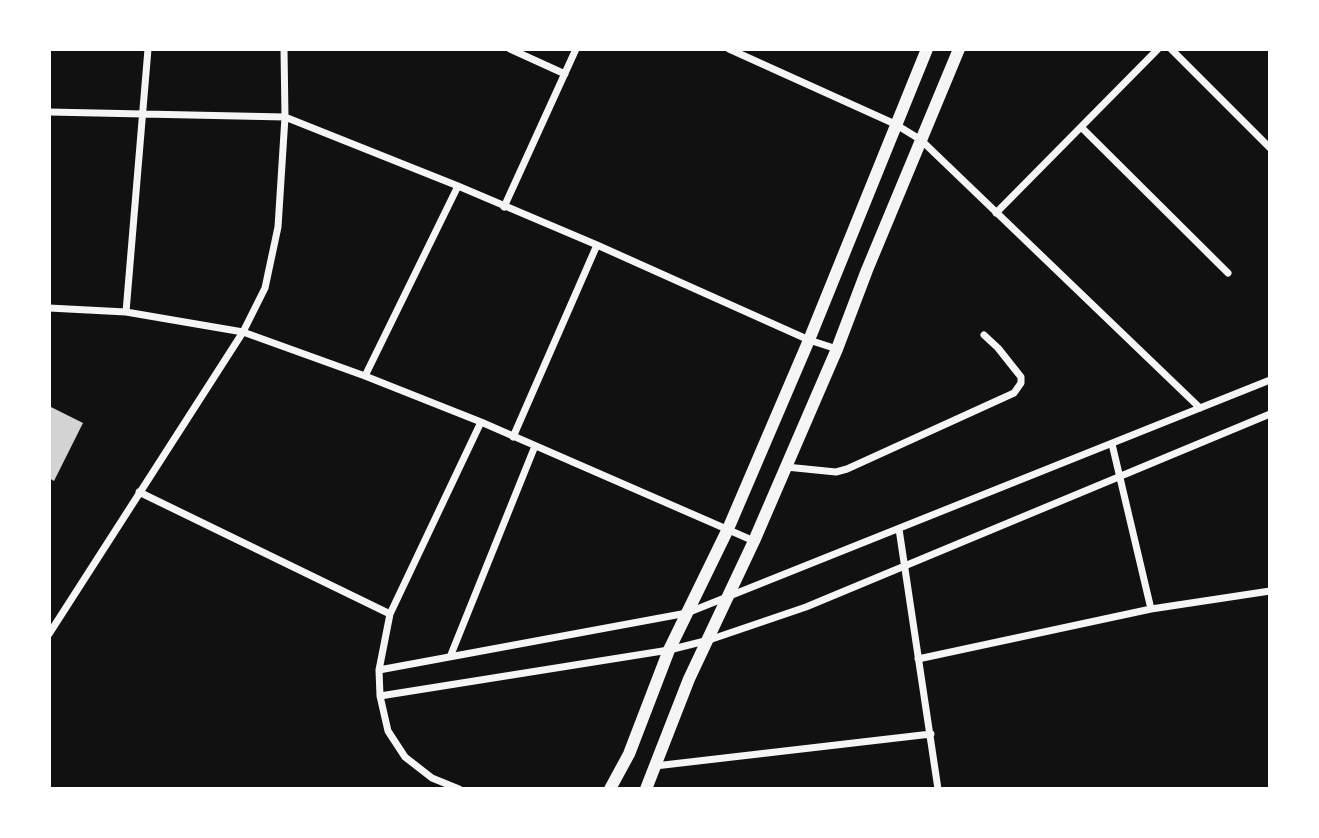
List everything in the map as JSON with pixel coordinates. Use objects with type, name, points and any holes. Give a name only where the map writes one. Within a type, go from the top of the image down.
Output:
[{"type":"street","points":[[125,312],[148,49]]},
{"type":"street","points":[[49,634],[243,332],[265,288],[278,227],[285,117],[284,49]]},
{"type":"street","points":[[510,49],[565,74]]},
{"type":"street","points":[[504,206],[576,49]]},
{"type":"street","points":[[729,49],[895,124],[921,140],[1200,408]]},
{"type":"street","points":[[610,789],[629,754],[669,650],[728,529],[809,340],[927,49]]},
{"type":"street","points":[[646,789],[689,680],[754,541],[837,349],[959,49]]},
{"type":"street","points":[[996,213],[1158,49]]},
{"type":"street","points":[[1171,49],[1270,148]]},
{"type":"street","points":[[49,112],[285,117],[458,186],[809,340],[837,349]]},
{"type":"street","points":[[1082,127],[1228,273]]},
{"type":"street","points":[[365,376],[458,186]]},
{"type":"street","points":[[513,437],[597,245]]},
{"type":"street","points":[[49,308],[125,312],[243,332],[481,422],[754,541]]},
{"type":"street","points":[[786,467],[835,472],[847,469],[1014,393],[1021,383],[1021,377],[984,335]]},
{"type":"street","points":[[379,670],[687,613],[1270,380]]},
{"type":"street","points":[[380,696],[669,650],[709,640],[806,607],[1270,415]]},
{"type":"street","points":[[459,789],[432,778],[405,757],[388,731],[380,696],[379,670],[390,614],[481,422]]},
{"type":"street","points":[[1112,444],[1152,609]]},
{"type":"street","points":[[450,657],[535,446]]},
{"type":"street","points":[[139,492],[390,614]]},
{"type":"street","points":[[899,529],[938,789]]},
{"type":"street","points":[[918,659],[1152,609],[1270,591]]},
{"type":"street","points":[[655,766],[930,734]]},
{"type":"building","points":[[49,406],[83,423],[54,481],[49,478]]}]
